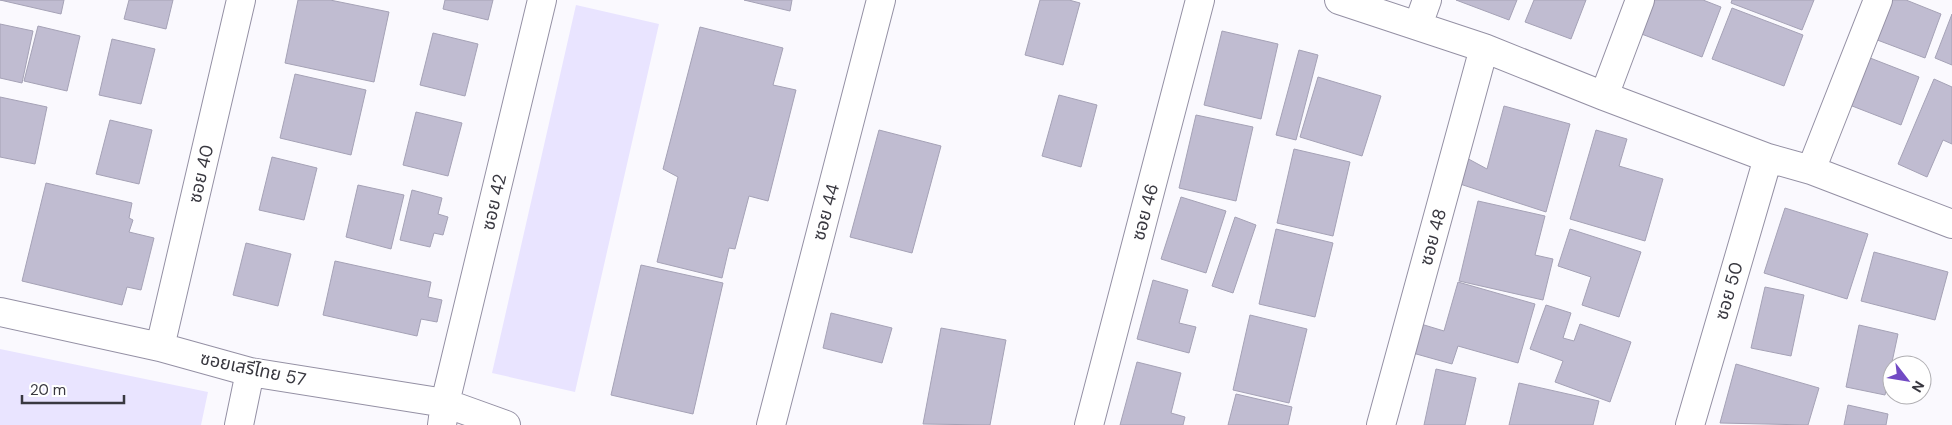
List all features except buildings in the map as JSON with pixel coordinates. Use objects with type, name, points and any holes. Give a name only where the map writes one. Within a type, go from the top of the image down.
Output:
[{"type":"street","name":"ซอย 40","points":[[160,348],[241,0]]},
{"type":"street","name":"ซอย 42","points":[[444,414],[542,0]]},
{"type":"street","name":"ซอย 44","points":[[771,425],[881,0]]},
{"type":"street","name":"ซอย 46","points":[[1089,425],[1200,0]]},
{"type":"street","points":[[1340,0],[1422,12],[1484,48],[1768,158],[1811,170],[1952,224]]},
{"type":"street","points":[[1604,96],[1640,0]]},
{"type":"street","points":[[1811,170],[1878,0]]},
{"type":"street","name":"ซอย 48","points":[[1381,425],[1484,48]]},
{"type":"street","name":"ซอย 50","points":[[1690,425],[1768,158]]},
{"type":"street","name":"ซอยเสรีไทย 57","points":[[0,312],[160,348],[250,372],[444,414],[506,425]]},
{"type":"street","points":[[239,425],[250,372]]},
{"type":"shaded area","points":[[576,5],[659,24],[575,392],[492,373]]},
{"type":"shaded area","points":[[0,349],[208,392],[201,425],[0,425]]}]
